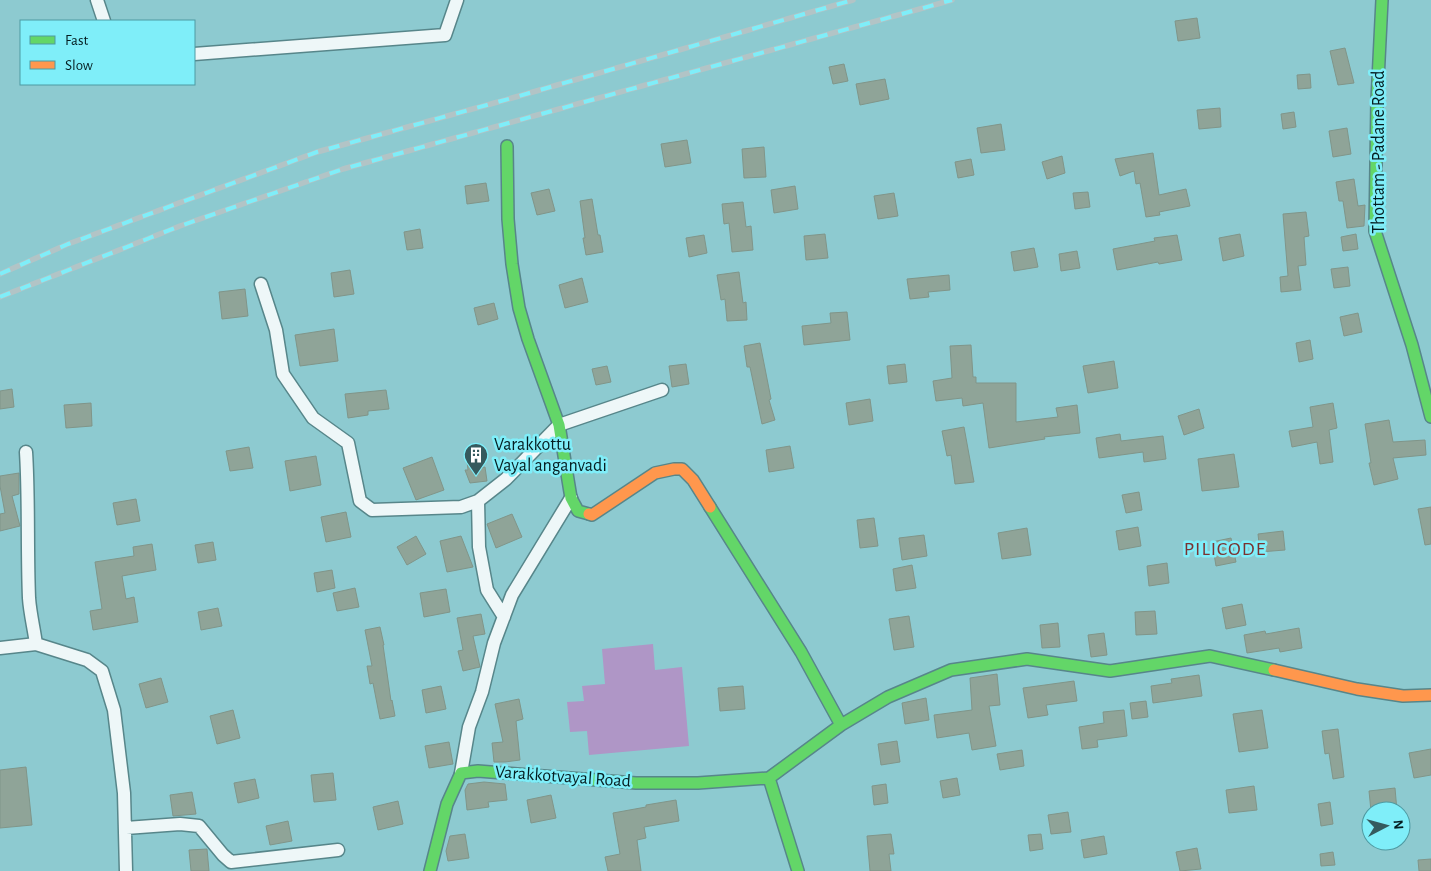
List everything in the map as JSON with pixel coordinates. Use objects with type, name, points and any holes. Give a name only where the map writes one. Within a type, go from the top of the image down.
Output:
[{"type":"street","points":[[97,0],[104,20]]},
{"type":"street","points":[[195,54],[445,34],[457,0]]},
{"type":"street","name":"Thottam - Padane Road","points":[[1382,0],[1377,100],[1375,231],[1412,345],[1431,417]]},
{"type":"street","points":[[507,146],[508,219],[512,264],[519,308],[528,339],[560,425],[571,498],[578,511],[592,515],[656,473],[682,469],[693,480],[801,652],[842,725]]},
{"type":"street","points":[[261,284],[276,330],[283,374],[312,418],[348,443],[360,501],[372,510],[462,507],[478,501],[506,479],[560,425],[662,390]]},
{"type":"street","points":[[26,452],[30,600],[36,644]]},
{"type":"street","points":[[430,871],[447,804],[462,773],[470,727],[482,692],[494,643],[512,595],[571,498]]},
{"type":"street","points":[[478,501],[479,547],[487,590],[504,618]]},
{"type":"street","points":[[0,648],[36,644],[88,660],[102,671],[114,710],[124,793],[126,871]]},
{"type":"street","points":[[798,871],[768,778],[842,725],[888,697],[951,670],[1027,659],[1110,671],[1210,656],[1357,689],[1403,696],[1431,695]]},
{"type":"street","name":"Varakkotvayal Road","points":[[462,773],[478,771],[636,783],[698,783],[768,778]]},
{"type":"street","points":[[126,828],[180,824],[199,826],[231,862],[338,850]]},
{"type":"shaded area","points":[[653,644],[655,670],[682,667],[689,746],[589,755],[587,731],[570,732],[567,702],[584,701],[582,686],[605,684],[602,649]]},
{"type":"building","points":[[1197,18],[1200,38],[1178,41],[1175,21]]},
{"type":"building","points":[[1345,48],[1354,83],[1338,85],[1330,51]]},
{"type":"building","points":[[844,64],[848,81],[833,84],[829,67]]},
{"type":"building","points":[[1310,74],[1311,88],[1298,89],[1297,75]]},
{"type":"building","points":[[885,79],[889,99],[860,105],[856,84]]},
{"type":"building","points":[[1220,108],[1221,127],[1199,129],[1197,110]]},
{"type":"building","points":[[1294,112],[1296,127],[1283,129],[1281,114]]},
{"type":"building","points":[[1001,124],[1005,150],[981,153],[977,128]]},
{"type":"building","points":[[1347,128],[1351,154],[1333,157],[1329,131]]},
{"type":"building","points":[[687,140],[691,163],[665,167],[661,144]]},
{"type":"building","points":[[764,147],[766,177],[744,178],[742,149]]},
{"type":"building","points":[[1153,153],[1159,195],[1186,189],[1190,206],[1159,212],[1160,215],[1146,217],[1140,183],[1136,184],[1134,171],[1120,176],[1115,159]]},
{"type":"building","points":[[1062,156],[1065,173],[1047,179],[1042,162]]},
{"type":"building","points":[[971,159],[974,175],[958,178],[955,162]]},
{"type":"building","points":[[1354,179],[1358,206],[1365,205],[1364,226],[1347,228],[1343,201],[1339,201],[1336,182]]},
{"type":"building","points":[[486,183],[489,201],[467,204],[465,186]]},
{"type":"building","points":[[795,186],[798,209],[774,213],[771,190]]},
{"type":"building","points":[[549,189],[555,211],[537,215],[531,193]]},
{"type":"building","points":[[1088,192],[1090,207],[1075,209],[1073,193]]},
{"type":"building","points":[[894,193],[898,216],[878,219],[874,196]]},
{"type":"building","points":[[592,199],[603,252],[586,255],[580,201]]},
{"type":"building","points":[[743,202],[746,227],[751,226],[753,250],[732,252],[729,223],[724,224],[722,204]]},
{"type":"building","points":[[1306,212],[1309,236],[1304,237],[1306,265],[1298,266],[1301,290],[1281,292],[1280,277],[1288,276],[1283,214]]},
{"type":"building","points":[[420,229],[423,248],[407,250],[404,232]]},
{"type":"building","points":[[825,234],[828,258],[806,260],[804,236]]},
{"type":"building","points":[[1240,234],[1244,256],[1223,261],[1219,238]]},
{"type":"building","points":[[1356,234],[1358,249],[1343,251],[1341,237]]},
{"type":"building","points":[[704,235],[707,253],[689,257],[686,238]]},
{"type":"building","points":[[1177,235],[1182,260],[1159,264],[1158,262],[1117,270],[1113,249],[1155,241],[1154,238]]},
{"type":"building","points":[[1034,248],[1038,267],[1014,271],[1011,252]]},
{"type":"building","points":[[1077,251],[1080,268],[1061,271],[1059,254]]},
{"type":"building","points":[[1348,267],[1350,286],[1334,288],[1331,269]]},
{"type":"building","points":[[350,270],[354,294],[334,297],[331,273]]},
{"type":"building","points":[[739,272],[743,303],[746,302],[747,320],[727,321],[725,299],[721,300],[717,275]]},
{"type":"building","points":[[949,275],[950,290],[928,292],[929,297],[910,299],[907,279]]},
{"type":"building","points":[[582,278],[588,302],[565,308],[559,285]]},
{"type":"building","points":[[245,289],[248,316],[222,319],[219,292]]},
{"type":"building","points":[[494,303],[498,319],[478,325],[474,308]]},
{"type":"building","points":[[847,312],[850,340],[804,345],[802,326],[831,323],[830,313]]},
{"type":"building","points":[[1358,313],[1362,332],[1344,336],[1340,317]]},
{"type":"building","points":[[334,329],[338,361],[300,366],[295,335]]},
{"type":"building","points":[[1310,340],[1313,359],[1299,362],[1296,343]]},
{"type":"building","points":[[760,343],[771,399],[769,400],[775,420],[762,424],[750,367],[747,367],[744,346]]},
{"type":"building","points":[[971,345],[973,377],[976,377],[976,383],[1016,383],[1016,422],[1058,417],[1056,408],[1077,405],[1080,433],[1044,437],[1045,439],[989,448],[983,403],[963,406],[962,398],[936,401],[933,381],[952,378],[950,346]]},
{"type":"building","points":[[1114,361],[1118,388],[1088,393],[1083,366]]},
{"type":"building","points":[[686,364],[689,384],[672,387],[669,366]]},
{"type":"building","points":[[905,364],[907,382],[889,384],[887,366]]},
{"type":"building","points":[[607,366],[611,382],[596,385],[592,369]]},
{"type":"building","points":[[12,389],[14,407],[0,409],[0,391]]},
{"type":"building","points":[[386,390],[389,409],[368,411],[368,415],[348,418],[345,394]]},
{"type":"building","points":[[870,399],[873,421],[849,425],[846,403]]},
{"type":"building","points":[[91,403],[92,426],[66,428],[64,405]]},
{"type":"building","points":[[1333,403],[1337,428],[1329,430],[1333,462],[1320,464],[1317,442],[1292,447],[1289,431],[1313,427],[1310,407]]},
{"type":"building","points":[[1199,409],[1204,428],[1184,435],[1178,416]]},
{"type":"building","points":[[1389,420],[1393,442],[1425,440],[1426,455],[1393,458],[1398,479],[1374,485],[1369,463],[1371,463],[1365,424]]},
{"type":"building","points":[[964,427],[974,482],[955,484],[951,455],[947,456],[942,431]]},
{"type":"building","points":[[1120,434],[1121,441],[1163,436],[1166,459],[1144,462],[1143,452],[1099,458],[1096,438]]},
{"type":"building","points":[[790,446],[794,468],[769,472],[766,450]]},
{"type":"building","points":[[249,447],[253,468],[230,471],[226,451]]},
{"type":"building","points":[[1234,454],[1239,487],[1202,491],[1198,459]]},
{"type":"building","points":[[316,456],[321,485],[290,491],[285,461]]},
{"type":"building","points":[[432,457],[444,490],[416,500],[403,468]]},
{"type":"building","name":"Varakkottu Vayal anganvadi","points":[[479,460],[480,468],[485,467],[487,481],[470,483],[465,470],[468,470],[467,461]]},
{"type":"building","points":[[19,473],[19,494],[12,496],[20,526],[0,531],[0,514],[5,513],[0,476]]},
{"type":"building","points":[[1139,492],[1142,510],[1126,513],[1122,495]]},
{"type":"building","points":[[136,499],[140,521],[117,525],[113,503]]},
{"type":"building","points":[[1431,507],[1431,544],[1425,545],[1418,509]]},
{"type":"building","points":[[346,512],[351,537],[326,542],[321,517]]},
{"type":"building","points":[[512,514],[522,537],[496,548],[487,524]]},
{"type":"building","points":[[874,518],[878,546],[860,548],[857,520]]},
{"type":"building","points":[[1138,527],[1141,546],[1119,550],[1116,531]]},
{"type":"building","points":[[1027,528],[1031,555],[1002,559],[998,533]]},
{"type":"building","points":[[1283,531],[1285,550],[1260,552],[1258,534]]},
{"type":"building","points":[[924,535],[927,556],[902,560],[899,538]]},
{"type":"building","points":[[416,536],[426,554],[407,565],[397,547]]},
{"type":"building","points":[[461,536],[473,567],[447,572],[440,541]]},
{"type":"building","points":[[1231,538],[1236,562],[1216,566],[1212,542]]},
{"type":"building","points":[[213,542],[216,560],[198,563],[195,545]]},
{"type":"building","points":[[152,544],[156,570],[122,576],[126,599],[134,597],[138,622],[93,630],[90,611],[102,609],[95,562],[134,556],[133,547]]},
{"type":"building","points":[[1167,563],[1169,583],[1149,586],[1147,566]]},
{"type":"building","points":[[912,565],[916,588],[896,591],[893,569]]},
{"type":"building","points":[[332,570],[335,588],[317,592],[314,573]]},
{"type":"building","points":[[355,588],[359,607],[337,611],[333,593]]},
{"type":"building","points":[[446,589],[450,612],[424,617],[420,593]]},
{"type":"building","points":[[1242,604],[1246,625],[1226,629],[1222,608]]},
{"type":"building","points":[[218,608],[222,626],[201,630],[198,612]]},
{"type":"building","points":[[1155,611],[1157,634],[1136,635],[1135,612]]},
{"type":"building","points":[[481,614],[485,634],[473,636],[480,667],[463,671],[458,651],[463,650],[457,618]]},
{"type":"building","points":[[909,616],[914,647],[894,650],[889,619]]},
{"type":"building","points":[[1058,623],[1060,647],[1042,648],[1040,625]]},
{"type":"building","points":[[380,627],[395,716],[380,719],[373,683],[370,684],[367,666],[372,666],[365,630]]},
{"type":"building","points":[[1299,628],[1302,648],[1280,652],[1279,648],[1247,653],[1244,635],[1265,631],[1266,634]]},
{"type":"building","points":[[1104,633],[1107,655],[1091,657],[1088,635]]},
{"type":"building","points":[[997,674],[1000,705],[989,706],[996,746],[972,750],[969,733],[937,738],[934,715],[972,710],[970,678]]},
{"type":"building","points":[[1199,675],[1202,696],[1153,703],[1151,686],[1172,683],[1171,679]]},
{"type":"building","points":[[161,678],[168,702],[146,708],[139,684]]},
{"type":"building","points":[[1074,681],[1077,701],[1046,705],[1048,715],[1028,718],[1023,688]]},
{"type":"building","points":[[441,686],[446,709],[426,713],[422,690]]},
{"type":"building","points":[[743,686],[745,709],[720,711],[718,688]]},
{"type":"building","points":[[926,698],[929,720],[905,724],[902,703]]},
{"type":"building","points":[[519,699],[523,719],[516,721],[520,760],[494,762],[492,743],[503,742],[495,704]]},
{"type":"building","points":[[1146,701],[1148,717],[1132,719],[1130,703]]},
{"type":"building","points":[[233,710],[240,738],[217,744],[210,716]]},
{"type":"building","points":[[1124,710],[1127,736],[1097,740],[1098,747],[1082,749],[1079,727],[1104,723],[1103,712]]},
{"type":"building","points":[[1262,710],[1268,748],[1239,752],[1233,714]]},
{"type":"building","points":[[1338,729],[1344,777],[1333,779],[1329,753],[1325,754],[1322,731]]},
{"type":"building","points":[[897,741],[900,762],[881,765],[878,744]]},
{"type":"building","points":[[449,742],[453,764],[429,768],[425,746]]},
{"type":"building","points":[[1431,749],[1431,775],[1414,778],[1409,753]]},
{"type":"building","points":[[1022,750],[1024,766],[1000,770],[997,754]]},
{"type":"building","points":[[26,767],[32,825],[0,828],[0,770]]},
{"type":"building","points":[[333,773],[336,800],[314,802],[311,775]]},
{"type":"building","points":[[957,778],[960,795],[943,798],[940,781]]},
{"type":"building","points":[[255,779],[259,798],[238,803],[234,783]]},
{"type":"building","points":[[484,782],[505,784],[507,800],[488,802],[489,807],[467,810],[465,790],[468,784]]},
{"type":"building","points":[[886,784],[888,803],[874,805],[872,786]]},
{"type":"building","points":[[1254,786],[1257,810],[1229,813],[1226,790]]},
{"type":"building","points":[[1395,788],[1396,801],[1370,801],[1369,791]]},
{"type":"building","points":[[192,792],[196,814],[173,816],[170,795]]},
{"type":"building","points":[[551,795],[556,818],[531,823],[527,800]]},
{"type":"building","points":[[676,800],[679,821],[644,827],[646,838],[637,840],[641,871],[608,871],[605,857],[620,854],[613,813]]},
{"type":"building","points":[[398,801],[403,824],[378,830],[373,807]]},
{"type":"building","points":[[1330,802],[1333,824],[1321,826],[1318,804]]},
{"type":"building","points":[[1068,812],[1071,832],[1051,834],[1048,815]]},
{"type":"building","points":[[288,821],[292,841],[270,845],[266,826]]},
{"type":"building","points":[[465,834],[469,858],[448,861],[446,851],[450,836]]},
{"type":"building","points":[[891,834],[894,854],[889,854],[891,871],[870,871],[867,836]]},
{"type":"building","points":[[1041,834],[1043,849],[1030,851],[1028,835]]},
{"type":"building","points":[[1104,836],[1107,854],[1084,858],[1081,840]]},
{"type":"building","points":[[1197,848],[1201,869],[1180,871],[1176,852]]},
{"type":"building","points":[[207,849],[209,871],[191,871],[189,850]]},
{"type":"building","points":[[1333,852],[1335,865],[1321,866],[1320,854]]},
{"type":"building","points":[[1431,859],[1431,871],[1419,871],[1418,860]]},
{"type":"railway","points":[[0,274],[68,244],[317,152],[853,0]]},
{"type":"railway","points":[[0,297],[180,226],[343,169],[952,0]]},
{"type":"traffic: fast","points":[[1382,0],[1377,100],[1375,231],[1412,345],[1431,417]]},
{"type":"traffic: fast","points":[[507,146],[508,219],[512,264],[519,308],[528,339],[559,425],[571,498],[578,511],[589,514]]},
{"type":"traffic: fast","points":[[710,507],[801,652],[841,725]]},
{"type":"traffic: fast","points":[[798,871],[769,778],[841,725],[888,697],[951,670],[1027,659],[1110,671],[1210,656],[1274,670]]},
{"type":"traffic: fast","points":[[430,871],[447,804],[461,773],[478,771],[636,783],[698,783],[769,778]]},
{"type":"traffic: slow","points":[[589,514],[592,515],[655,473],[674,469],[682,469],[693,480],[710,507]]},
{"type":"traffic: slow","points":[[1274,670],[1357,689],[1403,696],[1431,695]]},
{"type":"place","name":"Varakkottu Vayal anganvadi","points":[[476,476]]},
{"type":"district","name":"PILICODE","points":[[1225,549]]}]
